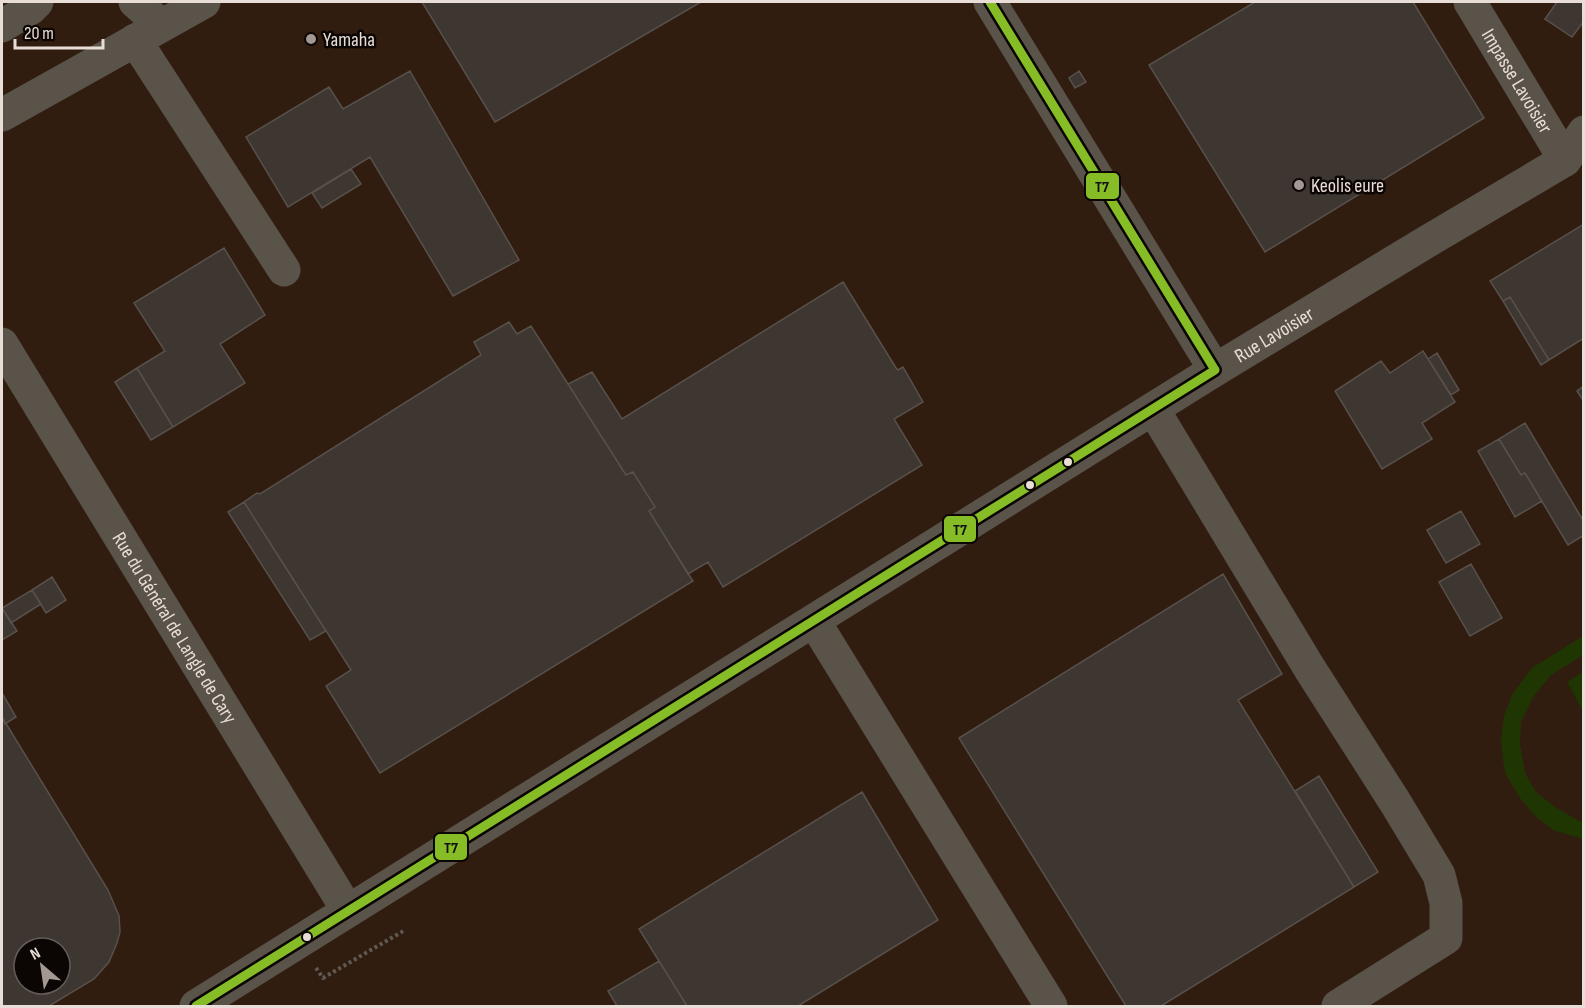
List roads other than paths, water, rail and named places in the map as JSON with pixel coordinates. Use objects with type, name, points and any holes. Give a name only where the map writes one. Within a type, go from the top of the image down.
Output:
[{"type":"street","points":[[2,26],[38,2]]},
{"type":"street","points":[[135,2],[148,33],[284,270]]},
{"type":"street","points":[[2,115],[204,2]]},
{"type":"street","points":[[990,2],[1215,370]]},
{"type":"street","name":"Impasse Lavoisier","points":[[1470,2],[1565,160]]},
{"type":"street","name":"Rue Lavoisier","points":[[196,1006],[1215,370],[1565,160],[1584,132]]},
{"type":"street","name":"Rue du Général de Langle de Cary","points":[[2,344],[348,911]]},
{"type":"street","points":[[1153,409],[1310,669],[1439,875],[1446,903],[1446,938],[1338,1006]]},
{"type":"street","points":[[814,621],[1051,1006]]},
{"type":"place","name":"Yamaha","points":[[311,39]]},
{"type":"place","name":"Keolis eure","points":[[1299,185]]}]
